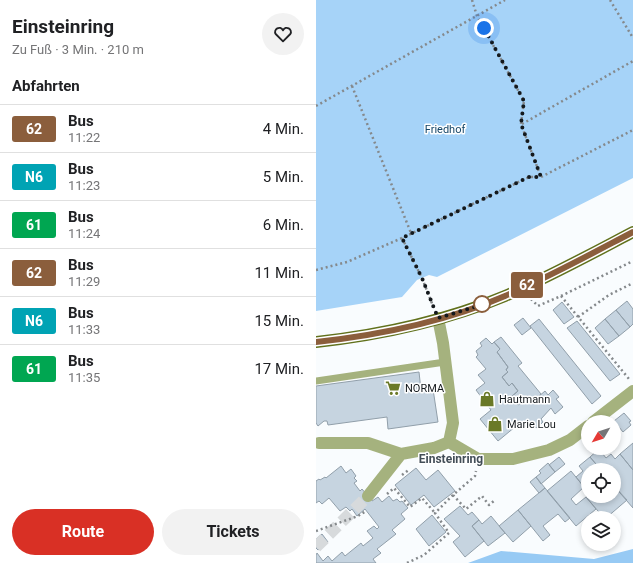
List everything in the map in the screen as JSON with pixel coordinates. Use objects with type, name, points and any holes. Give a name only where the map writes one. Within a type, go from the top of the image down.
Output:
[{"type":"main road","points":[[316,342],[386,332],[493,301],[633,232]]},
{"type":"street","points":[[438,318],[452,423],[450,442]]},
{"type":"street","points":[[602,415],[633,391]]},
{"type":"street","points":[[450,442],[478,460],[514,459],[549,450],[570,440],[581,431]]},
{"type":"street","points":[[319,442],[368,443],[401,454],[434,448],[450,442]]},
{"type":"street","points":[[368,496],[401,454]]},
{"type":"lane","points":[[316,381],[445,362]]},
{"type":"path","points":[[472,0],[477,16],[524,101],[521,124],[541,177]]},
{"type":"path","points":[[316,106],[505,0]]},
{"type":"path","points":[[610,0],[633,38]]},
{"type":"path","points":[[521,124],[633,61]]},
{"type":"path","points":[[352,86],[411,233]]},
{"type":"path","points":[[316,270],[347,262],[402,238],[529,177],[541,177],[633,130]]},
{"type":"path","points":[[402,238],[422,278],[438,318]]},
{"type":"path","points":[[520,289],[538,306],[633,261]]},
{"type":"path","points":[[578,317],[609,295],[633,283]]},
{"type":"path","points":[[561,296],[633,384]]},
{"type":"path","points":[[435,513],[453,495],[476,476],[478,460]]},
{"type":"path","points":[[385,496],[394,488],[410,507],[422,498],[449,533],[424,556],[407,563]]},
{"type":"path","points":[[453,495],[466,509],[482,496],[490,504],[495,500]]},
{"type":"path","points":[[316,531],[358,516],[366,511]]},
{"type":"green space","name":"Friedhof","points":[[316,0],[633,0],[633,178],[437,277],[429,275],[417,280],[402,297],[316,311]]},
{"type":"shaded area","points":[[633,549],[633,563],[468,563],[501,551],[594,559]]},
{"type":"building","points":[[627,301],[633,309],[633,324],[630,327],[616,310]]},
{"type":"building","points":[[562,302],[574,317],[564,324],[553,310]]},
{"type":"building","points":[[616,310],[630,327],[619,336],[605,319]]},
{"type":"building","points":[[523,318],[531,328],[522,335],[514,325]]},
{"type":"building","points":[[539,319],[601,396],[592,404],[530,326]]},
{"type":"building","points":[[605,319],[619,336],[608,344],[595,328]]},
{"type":"building","points":[[577,321],[620,374],[610,381],[567,328]]},
{"type":"building","points":[[501,337],[522,363],[518,366],[541,394],[531,403],[527,398],[518,405],[511,397],[518,391],[512,383],[509,386],[502,377],[508,372],[506,370],[508,367],[497,352],[500,349],[494,342]]},
{"type":"building","points":[[486,338],[492,344],[494,342],[500,349],[497,352],[508,367],[506,370],[508,372],[502,377],[509,386],[512,383],[518,391],[511,397],[518,405],[527,398],[531,403],[545,391],[548,395],[553,390],[559,397],[556,399],[563,407],[555,414],[551,408],[541,419],[543,422],[536,428],[531,422],[525,427],[521,422],[498,441],[480,419],[491,410],[476,390],[485,383],[478,375],[486,369],[476,357],[478,355],[476,351],[482,346],[480,343]]},
{"type":"building","points":[[419,372],[421,390],[433,389],[438,422],[388,429],[387,417],[328,425],[327,421],[324,421],[318,426],[316,423],[316,386]]},
{"type":"building","points":[[624,413],[631,421],[629,422],[631,425],[623,432],[621,430],[621,415]]},
{"type":"building","points":[[633,443],[633,470],[621,455]]},
{"type":"building","points":[[592,455],[604,455],[606,458],[612,455],[615,459],[621,455],[633,470],[633,508],[621,494],[621,463],[595,463],[590,457]]},
{"type":"building","points":[[559,457],[565,464],[555,472],[549,465]]},
{"type":"building","points":[[590,457],[595,463],[583,463]]},
{"type":"building","points":[[548,463],[555,472],[541,484],[536,477],[541,473],[539,471]]},
{"type":"building","points":[[341,466],[346,473],[351,469],[356,476],[354,478],[357,481],[354,483],[360,491],[362,489],[372,501],[378,497],[382,502],[389,496],[393,501],[397,499],[400,502],[402,501],[408,508],[401,514],[405,519],[392,530],[396,534],[377,549],[381,553],[373,559],[376,563],[316,563],[317,553],[323,561],[328,556],[332,561],[342,552],[345,556],[361,543],[363,546],[373,538],[367,531],[374,526],[377,529],[379,527],[365,509],[357,516],[352,509],[350,511],[346,507],[340,511],[329,498],[322,504],[319,501],[316,503],[316,481],[325,477],[326,478]]},
{"type":"building","points":[[416,468],[426,480],[438,470],[455,491],[434,507],[424,495],[411,505],[395,485]]},
{"type":"building","points":[[571,471],[581,483],[581,490],[571,499],[576,505],[581,501],[581,503],[591,503],[596,509],[594,511],[581,511],[581,522],[576,526],[547,491]]},
{"type":"building","points":[[581,473],[581,483],[576,477]]},
{"type":"building","points":[[536,477],[545,488],[539,493],[530,482]]},
{"type":"building","points":[[545,488],[570,518],[565,522],[558,514],[543,526],[550,535],[543,541],[518,510]]},
{"type":"building","points":[[621,494],[627,500],[614,511],[598,511],[591,503],[621,503]]},
{"type":"building","points":[[460,506],[468,515],[472,512],[479,520],[472,526],[484,541],[465,557],[453,542],[460,536],[444,519]]},
{"type":"building","points":[[518,510],[531,526],[513,542],[499,526]]},
{"type":"building","points":[[432,515],[446,532],[429,546],[416,529]]},
{"type":"building","points":[[491,516],[505,533],[488,546],[472,526],[479,520],[482,524]]},
{"type":"building","points":[[322,534],[328,542],[318,550],[316,548],[316,539]]},
{"type":"tunnel","points":[[316,547],[368,496]]},
{"type":"bus line","name":"62","points":[[316,342],[402,329],[493,301],[543,278],[633,232]]},
{"type":"place","name":"NORMA","points":[[393,388]]},
{"type":"place","name":"Hautmann","points":[[487,399]]},
{"type":"place","name":"Marie Lou","points":[[495,424]]},
{"type":"district","name":"Einsteinring","points":[[451,459]]},
{"type":"route","points":[[482,304],[485,304],[438,318],[422,278],[402,238],[529,177],[541,177],[521,124],[524,101],[484,28]]}]
